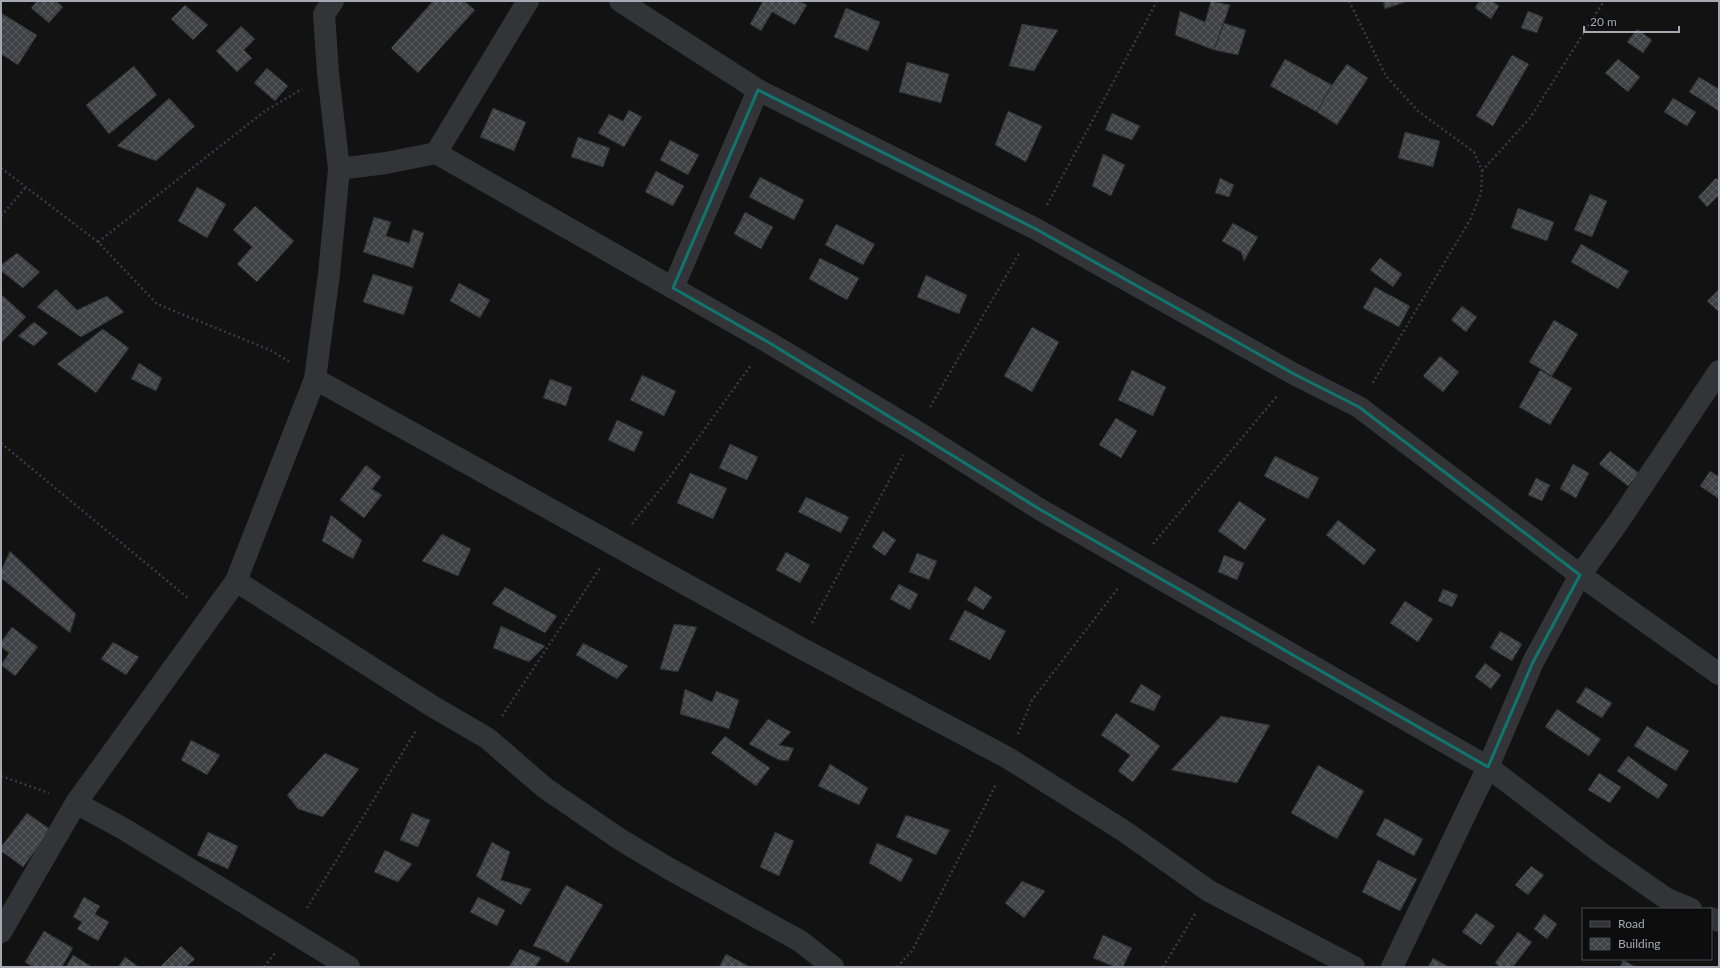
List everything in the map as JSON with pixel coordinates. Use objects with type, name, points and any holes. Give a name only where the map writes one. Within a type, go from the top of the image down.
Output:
[{"type":"street","points":[[1,932],[76,803],[236,581],[315,379],[329,274],[339,169],[328,74],[324,14],[333,1]]},
{"type":"street","points":[[436,153],[528,1]]},
{"type":"street","points":[[620,1],[758,90],[1034,228],[1294,374],[1358,407],[1580,575],[1719,674]]},
{"type":"street","points":[[673,288],[758,90]]},
{"type":"street","points":[[339,169],[386,163],[436,153],[768,342],[916,431],[1041,510],[1488,767],[1602,854],[1667,899],[1689,908]]},
{"type":"street","points":[[1392,967],[1488,767],[1533,662],[1580,575],[1619,521],[1719,371]]},
{"type":"street","points":[[315,379],[799,646],[1008,758],[1124,831],[1209,891],[1354,967]]},
{"type":"street","points":[[236,581],[432,706],[487,738],[545,788],[620,840],[800,941],[833,967]]},
{"type":"street","points":[[76,803],[124,829],[349,967]]},
{"type":"path","points":[[799,646],[916,431],[1034,228],[1157,2],[1152,1]]},
{"type":"path","points":[[1349,1],[1386,76],[1418,111],[1474,152],[1482,171],[1480,193],[1470,220],[1358,407]]},
{"type":"path","points":[[1482,171],[1530,118],[1604,1]]},
{"type":"path","points":[[98,242],[265,111],[328,74]]},
{"type":"path","points":[[1,168],[98,242],[156,304],[270,350],[315,379]]},
{"type":"path","points":[[1,216],[26,188]]},
{"type":"path","points":[[896,967],[912,951],[1008,758],[1032,700],[1137,564],[1294,374]]},
{"type":"path","points":[[1,443],[210,617]]},
{"type":"path","points":[[264,967],[292,932],[432,706]]},
{"type":"path","points":[[1,776],[76,803]]},
{"type":"path","points":[[1163,967],[1209,891]]},
{"type":"highlighted area","points":[[758,90],[1034,228],[1294,374],[1359,407],[1580,575],[1533,662],[1488,767],[1041,510],[768,342],[673,288]]},
{"type":"building","points":[[37,1],[56,1],[63,7],[49,23],[31,8]]},
{"type":"building","points":[[433,1],[464,1],[475,10],[418,73],[391,48]]},
{"type":"building","points":[[763,1],[799,1],[807,5],[795,25],[772,12],[761,31],[750,24]]},
{"type":"building","points":[[1211,1],[1230,5],[1214,50],[1175,35],[1180,11],[1205,22]]},
{"type":"building","points":[[1383,1],[1408,1],[1385,9]]},
{"type":"building","points":[[1479,1],[1492,1],[1499,6],[1491,19],[1475,8]]},
{"type":"building","points":[[185,5],[208,25],[193,40],[171,19]]},
{"type":"building","points":[[846,8],[880,22],[868,51],[834,37]]},
{"type":"building","points":[[1528,11],[1543,17],[1537,33],[1521,28]]},
{"type":"building","points":[[1,13],[37,35],[18,65],[1,54]]},
{"type":"building","points":[[1224,23],[1246,30],[1238,55],[1214,50]]},
{"type":"building","points":[[1022,24],[1058,30],[1034,71],[1009,66]]},
{"type":"building","points":[[241,26],[255,39],[244,50],[252,58],[237,72],[216,51]]},
{"type":"building","points":[[1637,29],[1652,40],[1643,53],[1627,42]]},
{"type":"building","points":[[1512,55],[1529,64],[1493,126],[1476,116]]},
{"type":"building","points":[[1285,59],[1332,85],[1317,112],[1270,86]]},
{"type":"building","points":[[1618,59],[1640,77],[1628,92],[1605,73]]},
{"type":"building","points":[[907,62],[949,74],[941,103],[899,92]]},
{"type":"building","points":[[1347,64],[1368,78],[1337,125],[1317,112],[1332,85]]},
{"type":"building","points":[[134,66],[157,95],[109,134],[86,105]]},
{"type":"building","points":[[267,68],[288,86],[275,101],[254,83]]},
{"type":"building","points":[[1699,77],[1719,89],[1719,111],[1689,92]]},
{"type":"building","points":[[169,98],[195,126],[156,161],[117,146]]},
{"type":"building","points":[[1673,98],[1696,112],[1687,126],[1664,112]]},
{"type":"building","points":[[493,108],[526,122],[514,151],[480,137]]},
{"type":"building","points":[[629,110],[642,117],[624,147],[598,133],[609,114],[623,121]]},
{"type":"building","points":[[1008,111],[1042,126],[1026,162],[995,145]]},
{"type":"building","points":[[1112,113],[1140,126],[1132,140],[1105,130]]},
{"type":"building","points":[[1405,132],[1440,141],[1433,167],[1398,158]]},
{"type":"building","points":[[578,137],[610,148],[603,167],[571,157]]},
{"type":"building","points":[[670,140],[699,155],[688,175],[660,160]]},
{"type":"building","points":[[1103,154],[1125,165],[1111,196],[1092,186]]},
{"type":"building","points":[[656,171],[684,186],[673,206],[645,192]]},
{"type":"building","points":[[760,177],[804,200],[794,220],[749,197]]},
{"type":"building","points":[[1220,178],[1234,185],[1229,197],[1215,193]]},
{"type":"building","points":[[1716,178],[1719,181],[1719,195],[1707,207],[1698,197]]},
{"type":"building","points":[[197,187],[226,204],[207,238],[178,221]]},
{"type":"building","points":[[1590,194],[1607,201],[1592,237],[1574,230]]},
{"type":"building","points":[[255,206],[294,241],[257,282],[237,264],[252,247],[233,230]]},
{"type":"building","points":[[1518,208],[1554,222],[1547,241],[1511,228]]},
{"type":"building","points":[[745,212],[773,227],[761,249],[734,234]]},
{"type":"building","points":[[374,217],[391,222],[386,236],[409,243],[413,229],[424,233],[413,268],[363,252]]},
{"type":"building","points":[[1233,223],[1258,237],[1244,261],[1241,252],[1222,241]]},
{"type":"building","points":[[836,224],[875,244],[863,265],[825,245]]},
{"type":"building","points":[[1581,244],[1629,271],[1618,289],[1571,262]]},
{"type":"building","points":[[17,253],[40,272],[23,288],[1,271],[1,265]]},
{"type":"building","points":[[820,258],[859,278],[847,300],[809,279]]},
{"type":"building","points":[[1380,258],[1402,274],[1393,287],[1370,270]]},
{"type":"building","points":[[373,274],[413,287],[404,315],[363,302]]},
{"type":"building","points":[[926,275],[967,295],[959,314],[917,297]]},
{"type":"building","points":[[459,283],[490,300],[480,318],[450,301]]},
{"type":"building","points":[[1375,287],[1410,306],[1399,327],[1363,308]]},
{"type":"building","points":[[56,289],[77,310],[107,296],[124,312],[81,337],[37,307]]},
{"type":"building","points":[[1719,289],[1719,312],[1707,301]]},
{"type":"building","points":[[1,294],[26,317],[2,342],[1,342]]},
{"type":"building","points":[[1462,306],[1477,317],[1466,332],[1451,320]]},
{"type":"building","points":[[1554,320],[1578,334],[1552,376],[1529,362]]},
{"type":"building","points":[[34,322],[48,333],[34,346],[18,336]]},
{"type":"building","points":[[1032,327],[1059,342],[1032,392],[1004,376]]},
{"type":"building","points":[[103,329],[129,348],[96,393],[57,364]]},
{"type":"building","points":[[1440,356],[1459,372],[1443,392],[1423,376]]},
{"type":"building","points":[[139,363],[162,378],[156,391],[131,379]]},
{"type":"building","points":[[1132,370],[1166,387],[1153,416],[1118,400]]},
{"type":"building","points":[[1540,370],[1572,388],[1550,425],[1519,407]]},
{"type":"building","points":[[642,375],[676,391],[664,416],[630,400]]},
{"type":"building","points":[[550,379],[572,387],[566,406],[543,398]]},
{"type":"building","points":[[1116,418],[1137,431],[1121,458],[1099,445]]},
{"type":"building","points":[[617,420],[643,432],[634,452],[608,440]]},
{"type":"building","points":[[730,444],[758,457],[747,480],[719,468]]},
{"type":"building","points":[[1610,451],[1639,473],[1628,486],[1599,464]]},
{"type":"building","points":[[1275,456],[1319,478],[1308,499],[1264,476]]},
{"type":"building","points":[[1573,464],[1589,473],[1576,498],[1560,489]]},
{"type":"building","points":[[366,465],[381,477],[372,489],[382,495],[364,518],[340,500]]},
{"type":"building","points":[[1710,471],[1719,477],[1719,499],[1700,486]]},
{"type":"building","points":[[690,473],[727,488],[713,519],[677,503]]},
{"type":"building","points":[[1536,478],[1550,485],[1542,501],[1528,495]]},
{"type":"building","points":[[806,497],[849,517],[841,533],[798,512]]},
{"type":"building","points":[[1239,501],[1266,519],[1245,550],[1218,531]]},
{"type":"building","points":[[331,515],[362,540],[353,559],[322,541]]},
{"type":"building","points":[[1338,520],[1376,550],[1364,565],[1326,535]]},
{"type":"building","points":[[883,531],[896,540],[885,556],[872,547]]},
{"type":"building","points":[[442,534],[471,549],[458,576],[422,561]]},
{"type":"building","points":[[10,551],[76,614],[70,633],[1,578],[1,571]]},
{"type":"building","points":[[786,552],[810,565],[800,583],[776,570]]},
{"type":"building","points":[[917,553],[937,561],[929,580],[909,572]]},
{"type":"building","points":[[1224,555],[1244,563],[1237,580],[1218,572]]},
{"type":"building","points":[[899,584],[918,594],[910,610],[890,599]]},
{"type":"building","points":[[975,586],[992,597],[983,610],[967,600]]},
{"type":"building","points":[[505,587],[557,616],[545,633],[492,604]]},
{"type":"building","points":[[1443,589],[1458,595],[1452,607],[1438,601]]},
{"type":"building","points":[[1405,601],[1433,619],[1418,642],[1390,623]]},
{"type":"building","points":[[965,610],[1006,631],[990,660],[949,639]]},
{"type":"building","points":[[674,624],[697,627],[678,672],[660,669]]},
{"type":"building","points":[[501,626],[545,646],[529,662],[493,648]]},
{"type":"building","points":[[12,627],[38,647],[15,676],[1,665],[9,653],[1,647],[1,642]]},
{"type":"building","points":[[1500,631],[1522,644],[1512,661],[1490,648]]},
{"type":"building","points":[[113,642],[139,657],[126,675],[101,659]]},
{"type":"building","points":[[583,643],[628,666],[617,679],[576,655]]},
{"type":"building","points":[[1485,663],[1501,675],[1491,689],[1475,677]]},
{"type":"building","points":[[1141,684],[1161,696],[1154,711],[1130,702]]},
{"type":"building","points":[[1586,687],[1612,703],[1602,718],[1576,702]]},
{"type":"building","points":[[685,689],[712,702],[716,691],[739,700],[729,729],[680,714]]},
{"type":"building","points":[[1557,709],[1601,739],[1589,756],[1545,727]]},
{"type":"building","points":[[1116,713],[1160,746],[1133,782],[1118,771],[1130,755],[1101,735]]},
{"type":"building","points":[[1221,716],[1270,725],[1237,783],[1171,770]]},
{"type":"building","points":[[768,719],[791,732],[779,745],[794,748],[788,761],[779,760],[749,744]]},
{"type":"building","points":[[1647,726],[1689,751],[1676,771],[1634,746]]},
{"type":"building","points":[[725,736],[770,768],[756,786],[711,753]]},
{"type":"building","points":[[191,740],[220,755],[207,775],[181,760]]},
{"type":"building","points":[[325,753],[359,769],[323,817],[298,809],[287,795]]},
{"type":"building","points":[[1628,756],[1668,785],[1658,799],[1617,771]]},
{"type":"building","points":[[830,764],[868,788],[859,805],[818,786]]},
{"type":"building","points":[[1318,765],[1364,791],[1337,839],[1291,813]]},
{"type":"building","points":[[1599,773],[1621,787],[1610,803],[1588,790]]},
{"type":"building","points":[[27,813],[51,830],[23,867],[1,851],[1,847]]},
{"type":"building","points":[[412,813],[430,820],[418,847],[400,840]]},
{"type":"building","points":[[906,815],[950,830],[936,855],[896,837]]},
{"type":"building","points":[[1385,818],[1423,839],[1414,856],[1376,835]]},
{"type":"building","points":[[208,832],[238,846],[228,869],[197,855]]},
{"type":"building","points":[[775,832],[794,841],[779,876],[760,867]]},
{"type":"building","points":[[492,842],[510,852],[501,880],[531,889],[521,905],[476,876]]},
{"type":"building","points":[[877,843],[913,859],[901,882],[869,863]]},
{"type":"building","points":[[385,850],[412,864],[398,882],[374,872]]},
{"type":"building","points":[[1378,860],[1417,879],[1400,911],[1362,892]]},
{"type":"building","points":[[1531,866],[1544,875],[1528,895],[1515,885]]},
{"type":"building","points":[[1022,881],[1045,891],[1024,918],[1005,903]]},
{"type":"building","points":[[566,885],[603,905],[568,963],[547,951],[533,946]]},
{"type":"building","points":[[84,897],[100,906],[95,914],[109,922],[98,941],[77,929],[82,922],[73,917]]},
{"type":"building","points":[[478,897],[505,910],[497,926],[470,912]]},
{"type":"building","points":[[1476,913],[1495,926],[1481,945],[1462,932]]},
{"type":"building","points":[[1544,914],[1557,924],[1547,939],[1534,929]]},
{"type":"building","points":[[44,931],[73,948],[62,967],[33,967],[25,962]]},
{"type":"building","points":[[1518,932],[1532,942],[1513,967],[1500,967],[1495,963]]},
{"type":"building","points":[[1103,935],[1132,948],[1123,967],[1115,967],[1093,958]]},
{"type":"building","points":[[181,946],[195,959],[186,967],[160,967]]},
{"type":"building","points":[[520,949],[541,958],[535,967],[509,967]]},
{"type":"building","points":[[726,954],[750,967],[719,967]]},
{"type":"building","points":[[73,955],[92,967],[66,967]]},
{"type":"building","points":[[125,957],[139,967],[118,967]]},
{"type":"building","points":[[1433,958],[1447,966],[1447,967],[1428,967]]},
{"type":"building","points":[[1623,960],[1636,967],[1620,967]]}]
